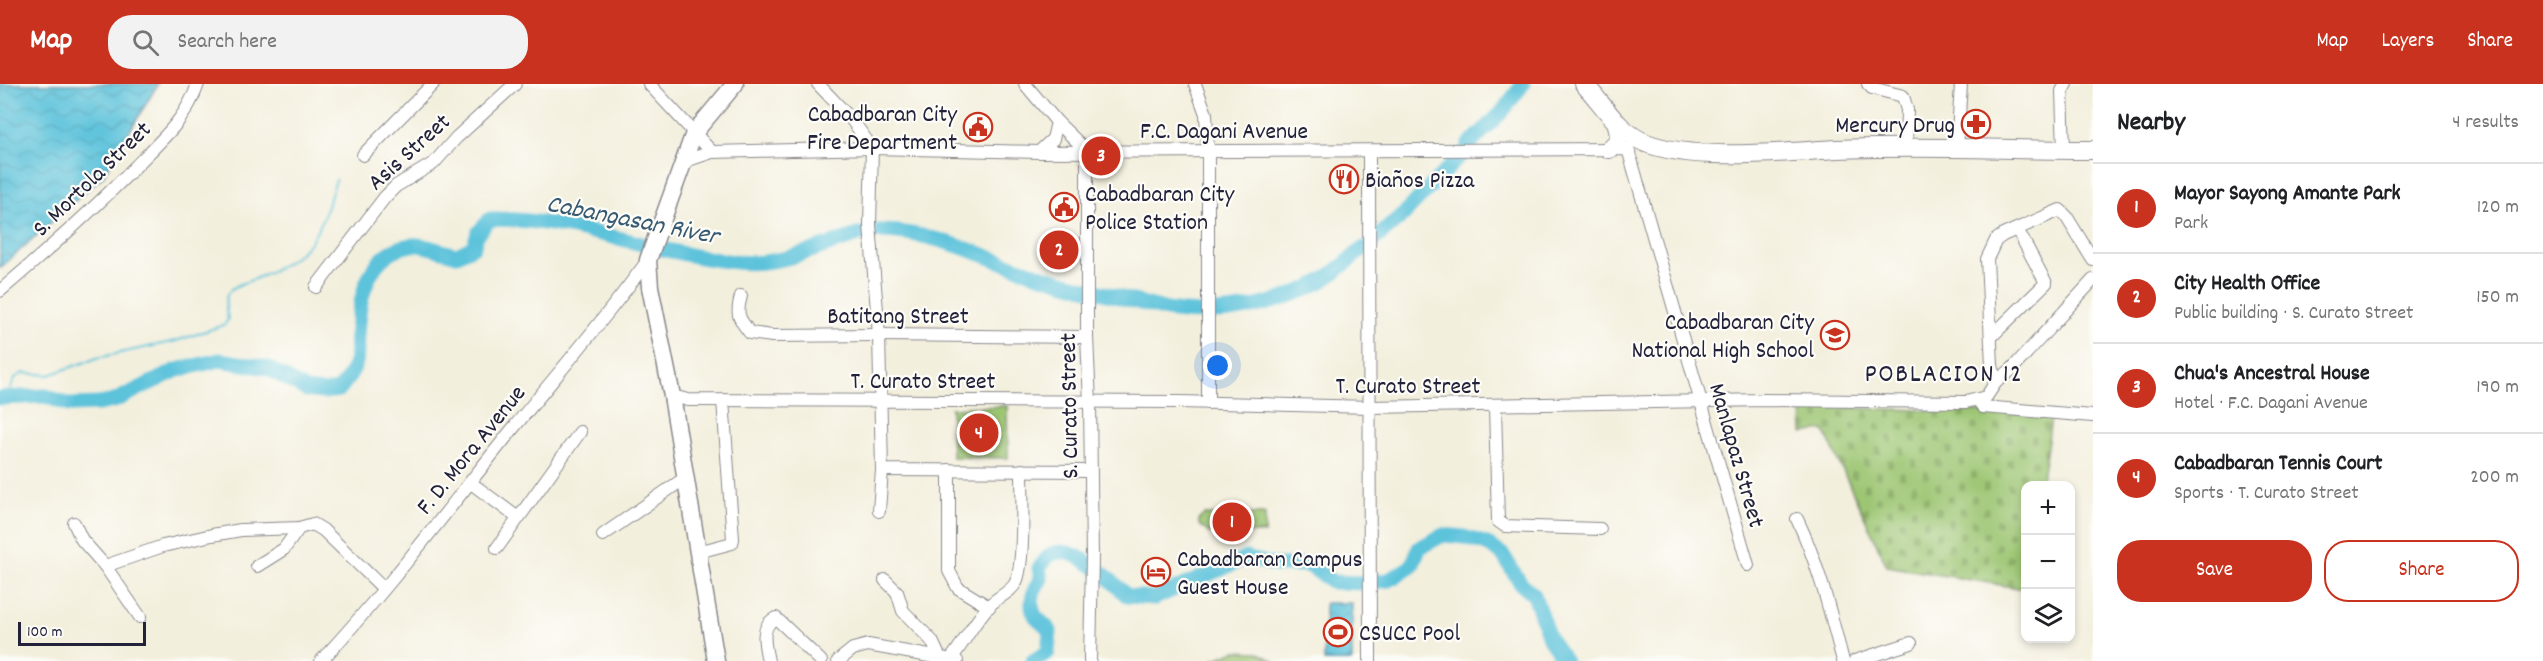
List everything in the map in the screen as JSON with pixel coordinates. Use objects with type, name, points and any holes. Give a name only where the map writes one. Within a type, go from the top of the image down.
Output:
[{"type":"highway","points":[[1584,84],[1601,101],[1652,134],[1692,141],[1795,143],[1837,149]]},
{"type":"highway","points":[[1601,101],[1617,125],[1620,138],[1618,143],[1609,149]]},
{"type":"highway","points":[[1617,125],[1646,143],[1670,149]]},
{"type":"highway","points":[[1628,149],[1795,154],[1837,149],[2093,150]]},
{"type":"main road","points":[[716,661],[684,478],[678,401],[652,298],[651,252],[693,133],[735,84]]},
{"type":"street","name":"S. Mortola Street","points":[[0,291],[92,211],[177,124],[189,107],[198,84]]},
{"type":"street","points":[[363,155],[433,84]]},
{"type":"street","name":"Asis Street","points":[[316,287],[384,197],[396,186],[434,163],[456,138],[515,84]]},
{"type":"street","points":[[649,84],[712,152]]},
{"type":"street","points":[[818,84],[852,120],[872,147],[870,225],[879,335],[881,400],[882,470],[879,511]]},
{"type":"street","points":[[1024,84],[1057,122],[1087,151]]},
{"type":"street","points":[[1195,84],[1206,114],[1208,152],[1208,403]]},
{"type":"street","points":[[1868,84],[1872,88],[1903,96],[1907,110],[1906,149]]},
{"type":"street","points":[[1957,149],[1961,84]]},
{"type":"street","points":[[2064,150],[2062,91],[2066,84]]},
{"type":"street","points":[[1039,152],[1053,139],[1057,122]]},
{"type":"street","name":"F.C. Dagani Avenue","points":[[685,161],[712,152],[872,147],[1039,152],[1628,149]]},
{"type":"street","name":"Manlapaz Street","points":[[1628,149],[1748,565]]},
{"type":"street","name":"S. Curato Street","points":[[1087,151],[1087,337],[1092,556],[1090,661]]},
{"type":"street","points":[[1369,152],[1370,661]]},
{"type":"street","points":[[1996,382],[1992,365],[1987,259],[1996,240],[2060,210],[2093,260]]},
{"type":"street","points":[[1992,336],[2046,283],[2017,229]]},
{"type":"street","name":"F. D. Mora Avenue","points":[[321,661],[365,614],[471,483],[628,288],[651,252]]},
{"type":"street","points":[[1978,400],[1986,396],[1996,382],[2012,369],[2093,280]]},
{"type":"street","points":[[628,288],[641,287],[652,298]]},
{"type":"street","name":"Batitang Street","points":[[741,296],[737,311],[741,322],[750,333],[772,336],[1087,337]]},
{"type":"street","points":[[698,552],[732,543],[733,539],[723,400]]},
{"type":"street","name":"T. Curato Street","points":[[678,401],[881,400],[1371,407],[1831,400],[1966,402],[1978,400],[1983,406],[2093,416]]},
{"type":"street","points":[[1495,405],[1498,521],[1505,526],[1600,529]]},
{"type":"street","points":[[497,548],[580,432]]},
{"type":"street","points":[[882,470],[1090,471]]},
{"type":"street","points":[[949,470],[949,571],[958,588],[989,607]]},
{"type":"street","points":[[949,659],[989,607],[1012,589],[1017,581],[1020,563],[1022,470]]},
{"type":"street","points":[[603,536],[684,478]]},
{"type":"street","points":[[471,483],[518,518]]},
{"type":"street","points":[[1797,519],[1811,548],[1843,661]]},
{"type":"street","points":[[74,524],[82,540],[105,566],[140,617]]},
{"type":"street","points":[[105,566],[162,546],[222,533],[299,528],[313,524],[323,530],[384,589]]},
{"type":"street","points":[[257,566],[284,549],[299,528]]},
{"type":"street","points":[[885,580],[897,592],[901,608],[909,620],[949,659]]},
{"type":"street","points":[[768,661],[765,630],[769,622],[776,618],[821,661]]},
{"type":"street","points":[[1855,661],[1871,659],[1911,643]]},
{"type":"street","points":[[838,661],[853,649],[863,645],[949,659]]},
{"type":"green space","points":[[1007,406],[1008,458],[952,457],[951,408]]},
{"type":"green space","points":[[1802,407],[2052,413],[2042,481],[2021,481],[2021,588],[1887,566],[1824,430],[1803,433]]},
{"type":"green space","points":[[1265,514],[1265,533],[1209,533],[1199,525],[1199,519],[1204,515]]},
{"type":"green space","points":[[1235,651],[1257,652],[1274,661],[1211,661]]},
{"type":"water","points":[[0,84],[158,84],[103,176],[0,268]]},
{"type":"water","name":"CSUCC Pool","points":[[1325,603],[1352,603],[1352,661],[1324,661]]},
{"type":"waterway","name":"Cabangasan River","points":[[1468,146],[1502,112],[1523,84]]},
{"type":"waterway","name":"Cabangasan River","points":[[1375,239],[1403,215],[1462,154]]},
{"type":"waterway","points":[[7,398],[15,378],[23,373],[49,375],[97,358],[176,341],[224,325],[228,320],[226,300],[231,290],[282,265],[300,253],[311,241],[324,216],[336,180]]},
{"type":"waterway","name":"Cabangasan River","points":[[0,398],[46,396],[69,405],[99,404],[114,401],[177,370],[220,360],[268,368],[306,390],[323,392],[339,390],[351,374],[356,362],[360,306],[369,278],[376,266],[385,256],[397,249],[412,245],[457,255],[473,247],[478,233],[490,219],[553,224],[674,252],[749,263],[786,258],[870,232],[902,233],[942,241],[1039,275],[1167,310],[1206,313],[1265,304],[1303,291],[1326,279],[1364,248]]},
{"type":"waterway","points":[[1033,661],[1048,652],[1050,631],[1036,617],[1032,602],[1041,579],[1039,568],[1052,554],[1061,552],[1082,559],[1113,582],[1127,596],[1155,598],[1246,558],[1274,565],[1308,565],[1333,582],[1364,583],[1389,580],[1412,566],[1419,548],[1443,535],[1464,537],[1487,544],[1503,555],[1521,584],[1534,595],[1549,638],[1565,661]]},
{"type":"place","name":"Mercury Drug","points":[[1976,124]]},
{"type":"place","name":"Cabadbaran City Fire Department","points":[[978,127]]},
{"type":"place","name":"Chua's Ancestral House","points":[[1101,156]]},
{"type":"place","name":"Biaños Pizza","points":[[1344,179]]},
{"type":"place","name":"Cabadbaran City Police Station","points":[[1064,207]]},
{"type":"place","name":"City Health Office","points":[[1059,250]]},
{"type":"place","name":"Cabadbaran City National High School","points":[[1835,335]]},
{"type":"place","name":"Cabadbaran Tennis Court","points":[[979,433]]},
{"type":"place","name":"Mayor Sayong Amante Park","points":[[1232,522]]},
{"type":"place","name":"Cabadbaran Campus Guest House","points":[[1156,572]]},
{"type":"place","name":"CSUCC Pool","points":[[1338,632]]},
{"type":"district","name":"POBLACION 12","points":[[1944,372]]}]
